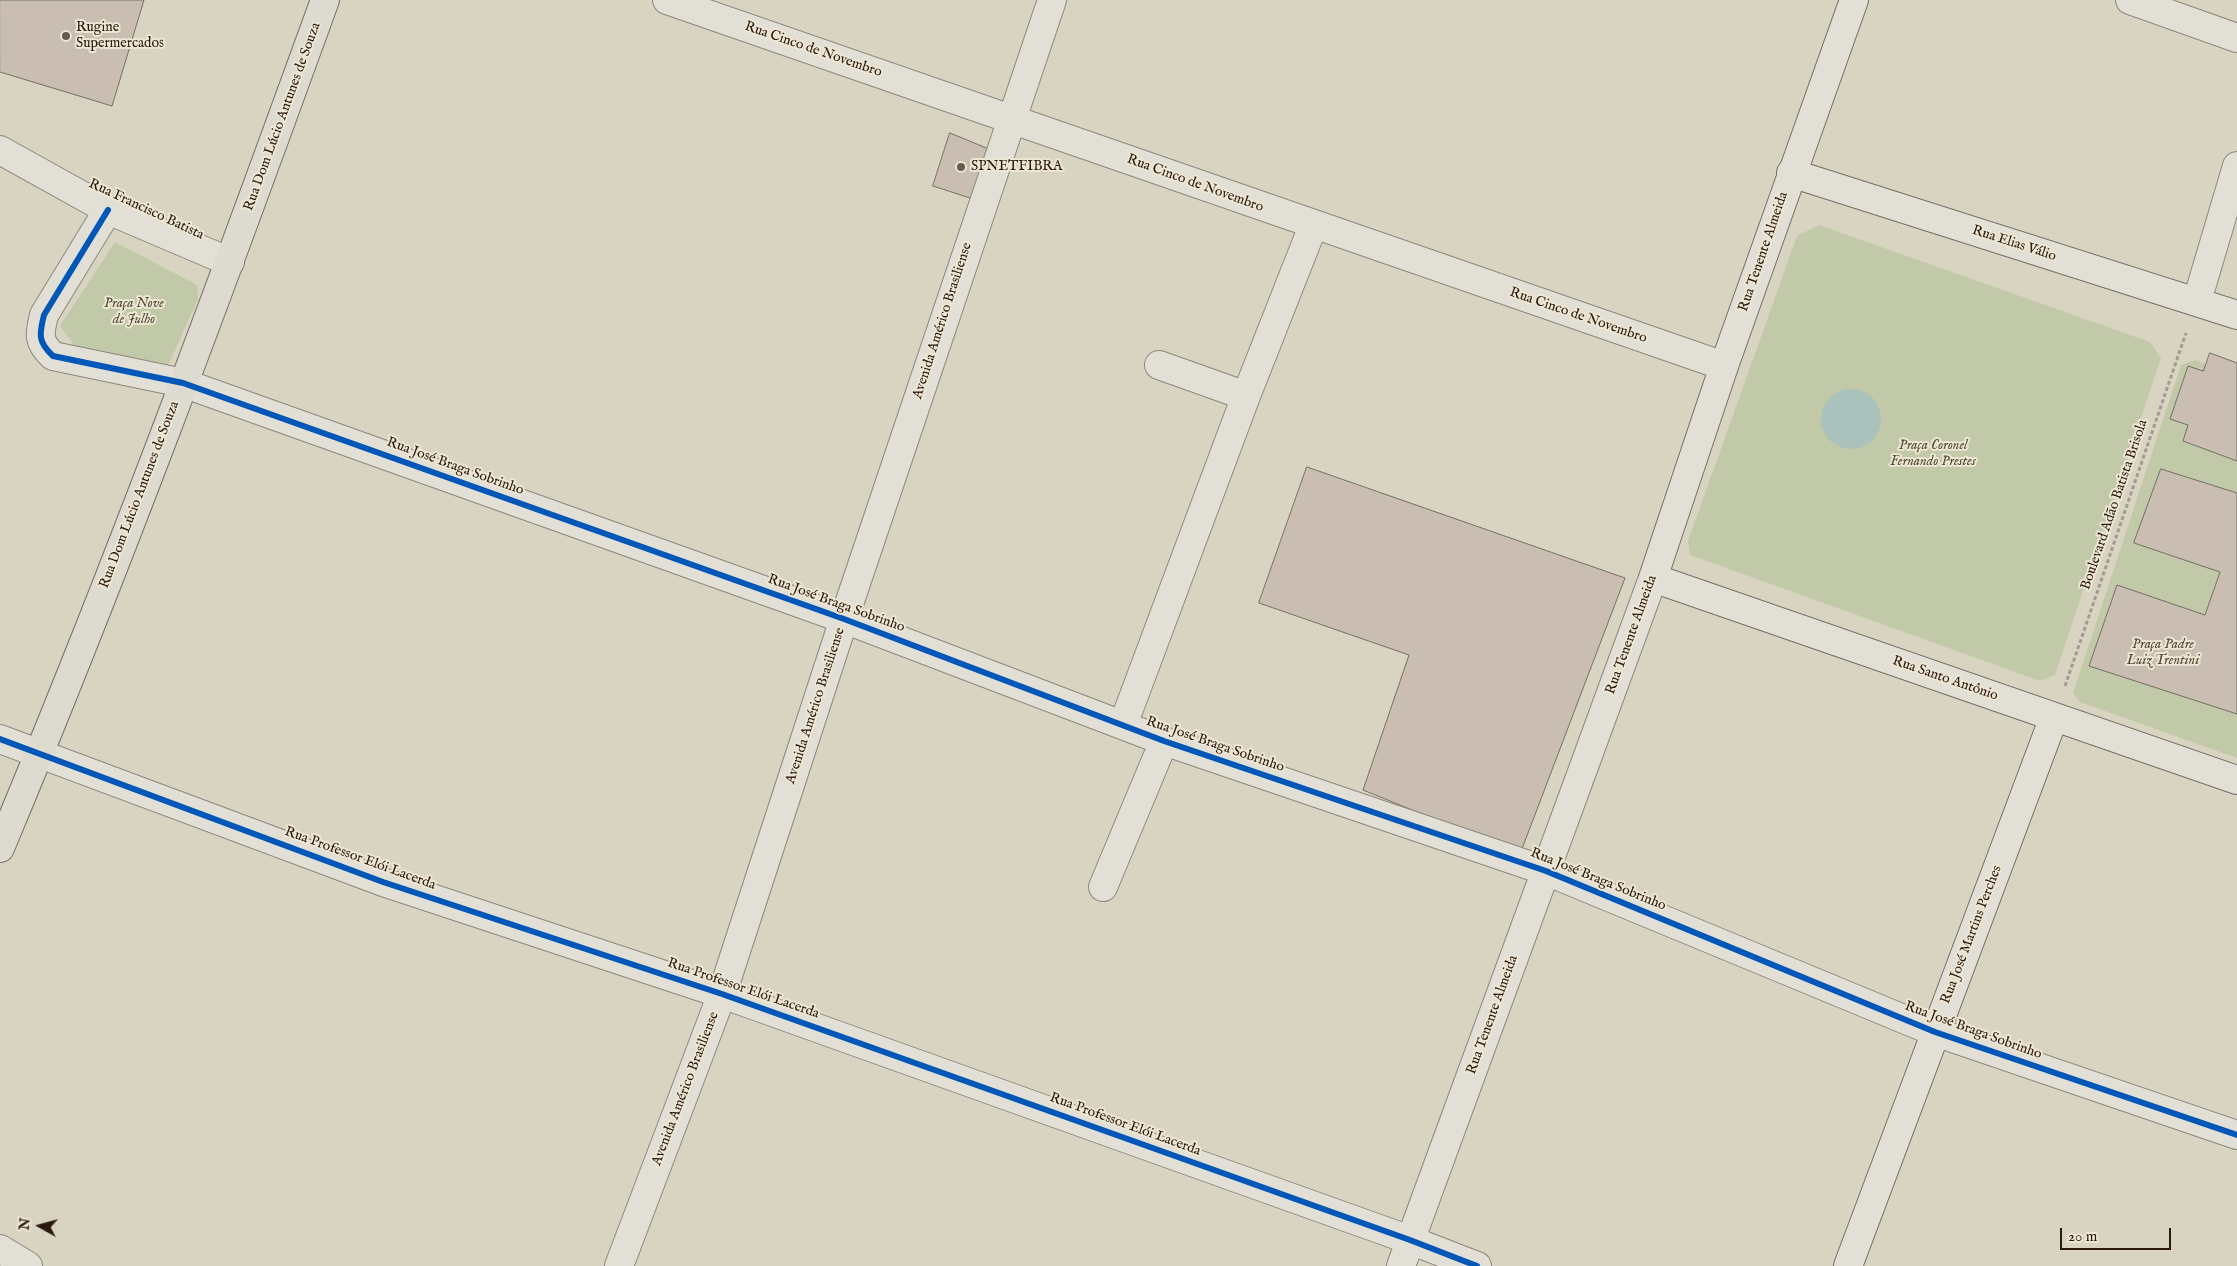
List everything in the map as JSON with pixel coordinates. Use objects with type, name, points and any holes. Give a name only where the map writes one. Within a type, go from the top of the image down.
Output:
[{"type":"main road","name":"Rua Dom Lúcio Antunes de Souza","points":[[0,848],[40,753],[230,262],[325,0]]},
{"type":"street","name":"Rua Cinco de Novembro","points":[[667,0],[1010,118],[1313,226],[1724,366]]},
{"type":"street","name":"Avenida Américo Brasiliense","points":[[619,1266],[722,994],[1010,118],[1052,0]]},
{"type":"street","name":"Rua Tenente Almeida","points":[[1401,1266],[1653,578],[1791,173],[1854,0]]},
{"type":"street","points":[[2130,0],[2237,38]]},
{"type":"street","name":"Rua Francisco Batista","points":[[0,150],[108,210],[230,262]]},
{"type":"street","points":[[2197,302],[2237,166]]},
{"type":"street","name":"Rua Elias Válio","points":[[1791,173],[2237,316]]},
{"type":"street","points":[[108,210],[44,315],[40,332],[42,347],[53,356],[183,383]]},
{"type":"street","points":[[1123,725],[1246,396],[1313,226]]},
{"type":"street","points":[[1159,365],[1246,396]]},
{"type":"street","name":"Rua José Braga Sobrinho","points":[[183,383],[844,619],[1164,741],[1546,871],[1935,1032],[2237,1135]]},
{"type":"street","name":"Rua Santo Antônio","points":[[1653,578],[2237,780]]},
{"type":"street","name":"Rua José Martins Perches","points":[[1848,1266],[2054,717]]},
{"type":"street","name":"Rua Professor Elói Lacerda","points":[[0,739],[383,882],[722,994],[1410,1240],[1477,1266]]},
{"type":"street","points":[[1103,887],[1164,741]]},
{"type":"street","points":[[0,1249],[28,1266]]},
{"type":"green space","name":"Praça Coronel Fernando Prestes","points":[[1819,225],[2150,342],[2161,358],[2055,675],[2040,681],[1690,555],[1688,541],[1797,236]]},
{"type":"green space","name":"Praça Nove de Julho","points":[[115,242],[197,285],[198,299],[163,377],[155,381],[74,345],[60,326]]},
{"type":"green space","name":"Praça Padre Luiz Trentini","points":[[2195,360],[2237,376],[2237,758],[2080,702],[2073,693],[2181,365]]},
{"type":"water","points":[[1845,389],[1857,389],[1868,394],[1876,402],[1881,413],[1879,431],[1868,444],[1857,449],[1845,449],[1834,444],[1826,436],[1821,425],[1821,413],[1826,402],[1834,394]]},
{"type":"building","name":"Rugine Supermercados","points":[[0,0],[144,0],[112,106],[0,72]]},
{"type":"building","name":"SPNETFIBRA","points":[[950,133],[989,149],[973,199],[933,186]]},
{"type":"building","points":[[2210,353],[2237,363],[2237,461],[2183,441],[2188,425],[2170,419],[2188,366],[2203,371]]},
{"type":"building","points":[[1307,467],[1625,578],[1520,854],[1363,790],[1409,655],[1259,603]]},
{"type":"building","points":[[2161,469],[2237,493],[2237,714],[2089,666],[2117,585],[2205,615],[2220,572],[2134,543]]},
{"type":"cycle path","points":[[108,210],[44,315],[41,338],[45,347],[53,356],[183,383],[844,619],[1164,741],[1546,871],[1935,1032],[2237,1135]]},
{"type":"cycle path","points":[[0,739],[383,882],[722,994],[1410,1240],[1477,1266]]},
{"type":"place","name":"Rugine Supermercados","points":[[66,36]]},
{"type":"place","name":"SPNETFIBRA","points":[[961,167]]}]
